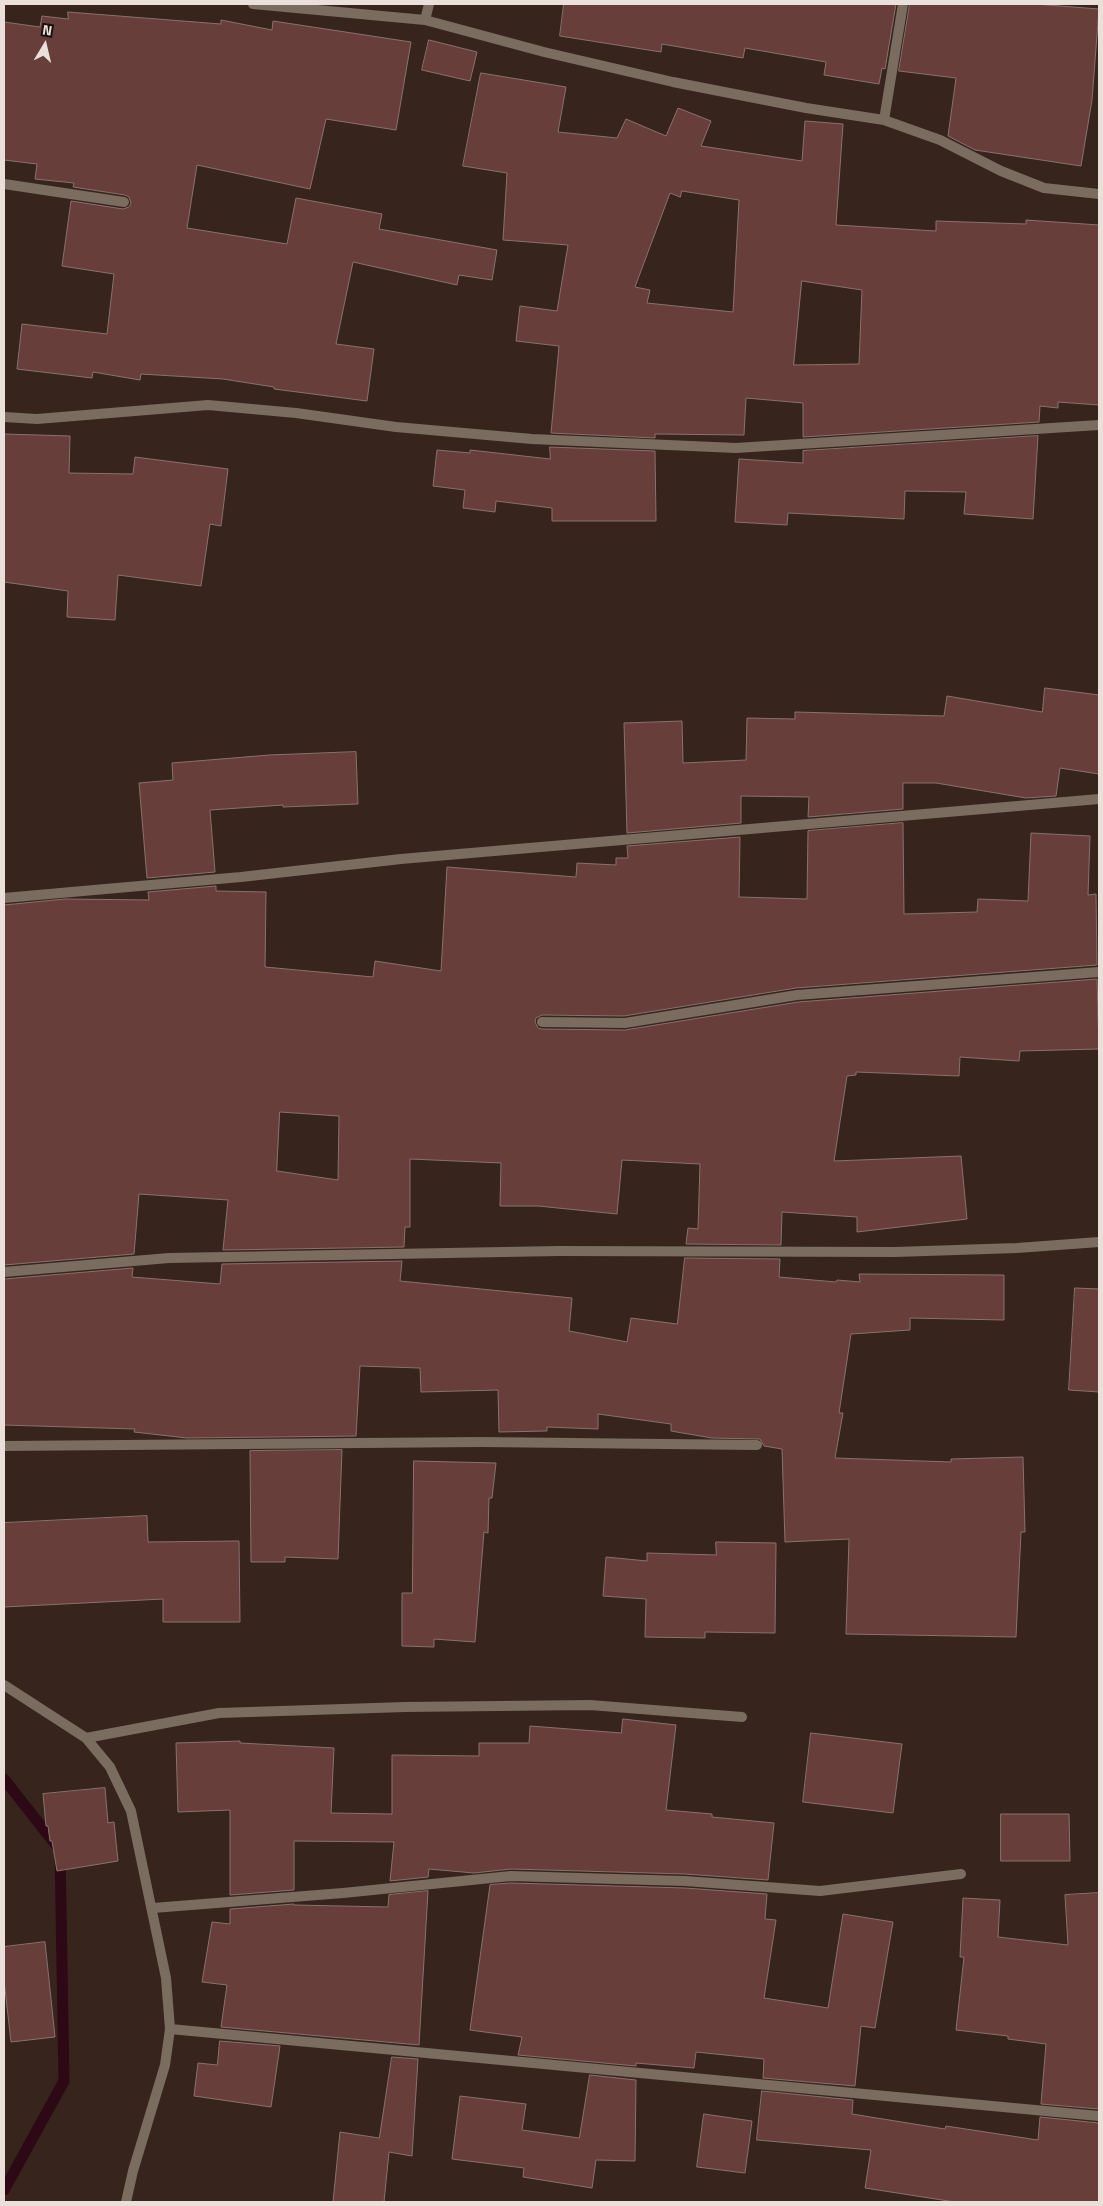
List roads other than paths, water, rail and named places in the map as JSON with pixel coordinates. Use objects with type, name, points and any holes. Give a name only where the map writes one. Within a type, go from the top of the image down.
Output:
[{"type":"street","points":[[253,4],[425,20],[544,52],[674,82],[806,108],[884,120],[940,140],[1001,171],[1044,188],[1099,194]]},
{"type":"street","points":[[425,20],[429,4]]},
{"type":"street","points":[[884,120],[903,4]]},
{"type":"street","points":[[4,184],[124,202]]},
{"type":"street","points":[[4,417],[37,418],[208,404],[296,413],[396,427],[532,439],[736,448],[1099,425]]},
{"type":"street","points":[[4,898],[241,877],[401,860],[1099,799]]},
{"type":"street","points":[[542,1022],[625,1023],[797,995],[1099,972]]},
{"type":"street","points":[[4,1272],[169,1258],[559,1251],[895,1252],[1016,1248],[1099,1242]]},
{"type":"street","points":[[4,1446],[481,1442],[757,1446]]},
{"type":"street","points":[[4,1685],[86,1738],[110,1767],[131,1810],[153,1908],[166,1978],[170,2029],[164,2065],[133,2171],[126,2202]]},
{"type":"street","points":[[86,1738],[229,1712],[405,1707],[590,1705],[742,1717]]},
{"type":"street","points":[[153,1908],[343,1893],[511,1876],[685,1881],[820,1891],[961,1874]]},
{"type":"street","points":[[170,2029],[1099,2116]]},
{"type":"waterway","points":[[4,1779],[60,1850],[64,2081],[4,2190]]}]
